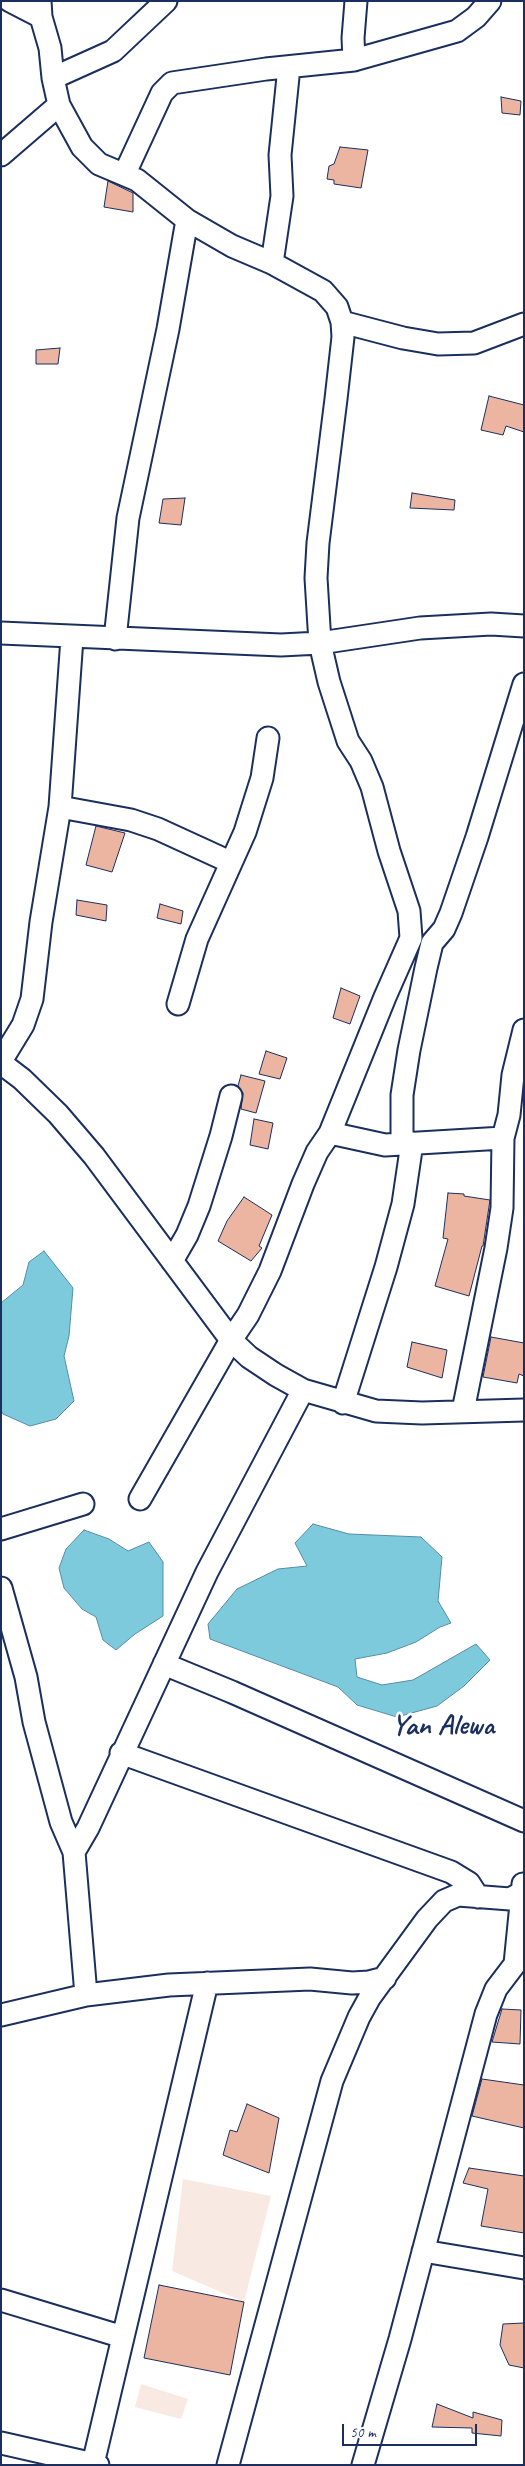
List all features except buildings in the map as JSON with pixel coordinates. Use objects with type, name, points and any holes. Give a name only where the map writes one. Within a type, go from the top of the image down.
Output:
[{"type":"street","points":[[10,1],[40,9],[50,48],[52,78],[59,105],[82,147],[91,159],[99,164],[125,173],[152,190],[187,220],[232,246],[272,263],[323,291],[337,307],[342,322],[343,337],[318,543],[316,578],[320,643],[329,682],[348,741],[361,761],[372,788],[389,851],[409,912],[411,938],[330,1133],[317,1152],[270,1271],[248,1315],[231,1340],[140,1499]]},
{"type":"street","points":[[52,78],[113,51],[166,1]]},
{"type":"street","points":[[354,60],[353,38],[356,1]]},
{"type":"street","points":[[125,173],[166,87],[181,81],[354,60],[457,31],[471,22],[490,1]]},
{"type":"street","points":[[272,263],[282,196],[280,155],[289,67]]},
{"type":"street","points":[[1,155],[59,105]]},
{"type":"street","points":[[116,639],[128,518],[168,329],[187,220]]},
{"type":"street","points":[[342,322],[403,338],[448,344],[474,343],[524,324]]},
{"type":"street","points":[[1,633],[72,638],[248,645],[320,643],[420,628],[491,624],[524,626]]},
{"type":"street","points":[[72,638],[60,807],[41,922],[32,999],[23,1024],[1,1062],[22,1079],[58,1114],[128,1200],[231,1340],[249,1357],[303,1390],[376,1411],[398,1413],[524,1410]]},
{"type":"street","points":[[343,1403],[398,1222],[407,1143],[402,1095],[409,1050],[432,944],[444,929],[451,913],[480,829],[524,685]]},
{"type":"street","points":[[178,1004],[197,939],[245,832],[262,778],[268,738]]},
{"type":"street","points":[[60,807],[131,820],[158,829],[230,862]]},
{"type":"street","points":[[411,938],[432,944]]},
{"type":"street","points":[[464,1411],[502,1208],[503,1138],[516,1117],[513,1075],[524,1030]]},
{"type":"street","points":[[172,1261],[187,1235],[199,1206],[221,1136],[231,1096]]},
{"type":"street","points":[[330,1133],[385,1145],[503,1138]]},
{"type":"street","points":[[74,1852],[88,1828],[121,1753],[227,1533],[303,1390]]},
{"type":"street","points":[[1,1529],[83,1504]]},
{"type":"street","points":[[1,1588],[26,1677],[34,1722],[61,1822],[74,1852],[86,1995]]},
{"type":"street","points":[[164,1664],[232,1692],[524,1821]]},
{"type":"street","points":[[121,1753],[451,1872],[469,1883],[478,1897]]},
{"type":"street","points":[[228,2465],[332,2081],[370,1997],[439,1905],[458,1895],[510,1899],[522,1888]]},
{"type":"street","points":[[363,2465],[423,2251],[486,2014],[496,1989],[519,1971],[522,1888]]},
{"type":"street","points":[[1,2016],[86,1995],[207,1983],[310,1978],[352,1983],[369,1982],[385,1978]]},
{"type":"street","points":[[1,2442],[96,2464],[123,2337],[207,1983]]},
{"type":"street","points":[[423,2251],[524,2268]]},
{"type":"street","points":[[1,2300],[123,2337]]},
{"type":"shaded area","points":[[183,2179],[271,2196],[244,2302],[172,2271]]},
{"type":"shaded area","points":[[141,2384],[188,2399],[181,2419],[135,2407]]},
{"type":"water","points":[[44,1251],[73,1288],[69,1336],[64,1356],[74,1401],[56,1419],[30,1426],[3,1414],[1,1410],[1,1303],[23,1285],[29,1262]]},
{"type":"water","points":[[313,1524],[349,1534],[421,1537],[442,1557],[438,1601],[451,1623],[440,1627],[416,1642],[387,1653],[355,1659],[357,1677],[382,1685],[413,1680],[476,1644],[490,1660],[464,1686],[437,1706],[397,1717],[357,1705],[338,1687],[210,1639],[208,1624],[237,1589],[278,1569],[307,1566],[295,1543]]},
{"type":"water","points":[[84,1530],[109,1539],[128,1551],[149,1542],[163,1562],[163,1616],[135,1634],[116,1650],[103,1640],[96,1617],[82,1609],[64,1588],[59,1568],[66,1549]]},
{"type":"district","name":"Yan Alewa","points":[[443,1726]]}]
